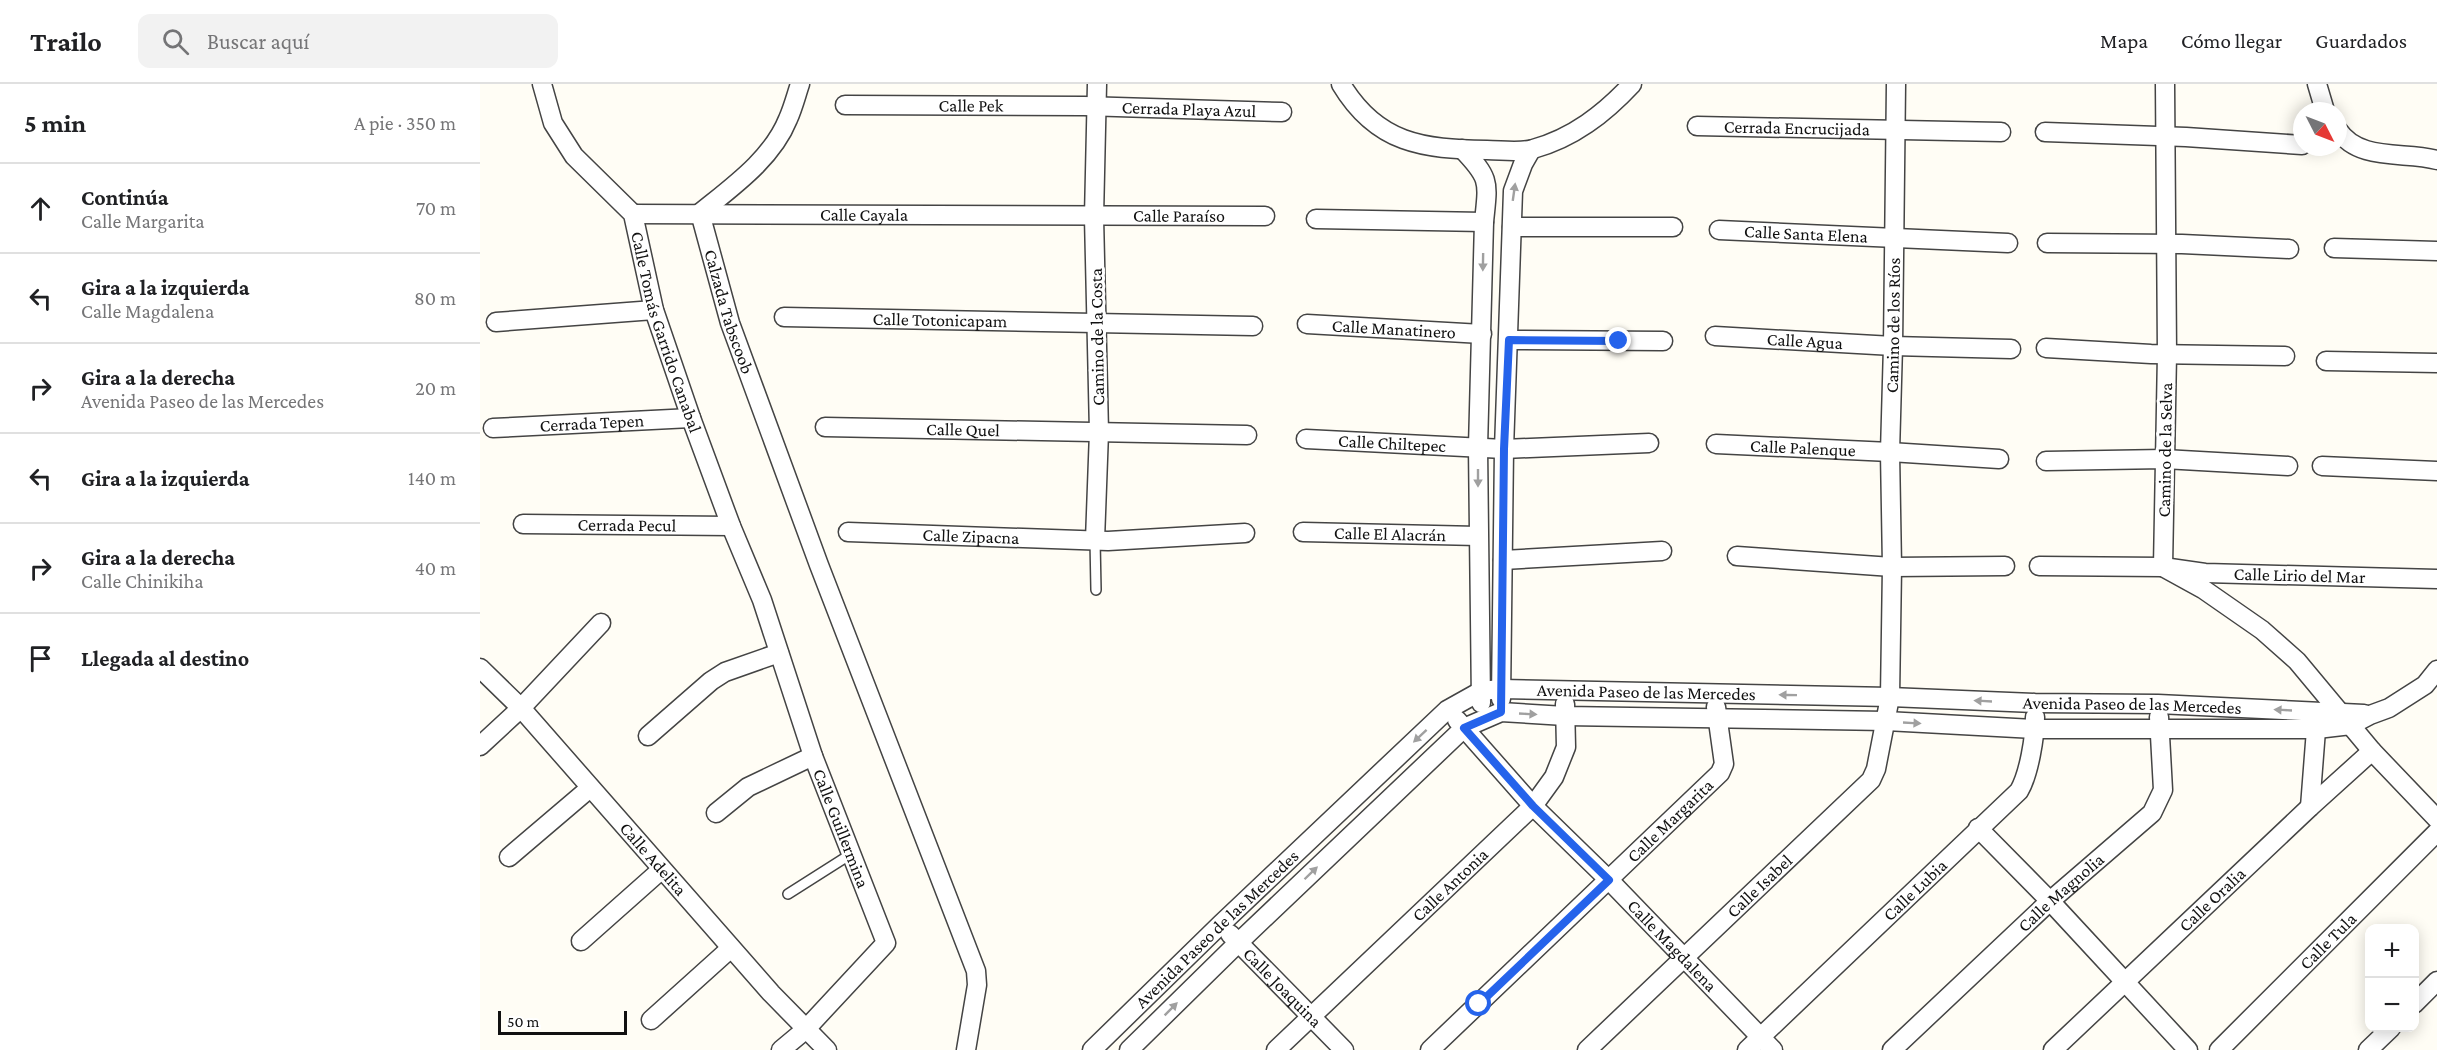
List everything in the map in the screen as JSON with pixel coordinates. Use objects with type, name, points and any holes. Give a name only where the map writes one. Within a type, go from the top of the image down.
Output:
[{"type":"street","name":"Calle Tomás Garrido Canabal","points":[[542,84],[553,123],[574,156],[633,214],[654,310],[731,526],[762,600]]},
{"type":"street","points":[[700,213],[767,154],[788,121],[800,84]]},
{"type":"street","name":"Camino de la Costa","points":[[1095,540],[1099,432],[1094,217],[1097,84]]},
{"type":"street","points":[[1346,88],[1370,122],[1416,144],[1462,149],[1531,150],[1575,133],[1600,115],[1632,84]]},
{"type":"street","name":"Camino de los Ríos","points":[[1890,697],[1892,567],[1890,452],[1896,84]]},
{"type":"street","name":"Camino de la Selva","points":[[2163,567],[2167,354],[2166,84]]},
{"type":"street","points":[[2317,84],[2322,102]]},
{"type":"street","name":"Calle Pek","points":[[845,105],[1096,106]]},
{"type":"street","name":"Cerrada Playa Azul","points":[[1096,106],[1282,112]]},
{"type":"street","name":"Cerrada Encrucijada","points":[[1697,126],[1897,132],[2001,132]]},
{"type":"street","points":[[2045,132],[2293,145]]},
{"type":"street","points":[[2347,139],[2369,152],[2421,155],[2437,160]]},
{"type":"street","points":[[1462,149],[1482,169],[1487,188],[1484,222],[1478,447],[1481,720]]},
{"type":"street","points":[[1501,712],[1504,449],[1513,191],[1531,150]]},
{"type":"street","name":"Calzada Tabscoob","points":[[700,213],[730,323],[819,565],[976,971],[977,985],[966,1050]]},
{"type":"street","name":"Calle Cayala","points":[[633,214],[1094,217]]},
{"type":"street","name":"Calle Paraíso","points":[[1094,217],[1265,216]]},
{"type":"street","points":[[1316,219],[1484,222]]},
{"type":"street","points":[[1512,227],[1672,227]]},
{"type":"street","name":"Calle Santa Elena","points":[[1719,230],[2008,243]]},
{"type":"street","points":[[2047,243],[2166,244],[2289,249]]},
{"type":"street","points":[[2334,248],[2437,251]]},
{"type":"street","points":[[496,322],[654,310]]},
{"type":"street","name":"Calle Totonicapam","points":[[784,317],[1253,326]]},
{"type":"street","name":"Calle Manatinero","points":[[1307,324],[1482,334]]},
{"type":"street","name":"Calle Agua","points":[[1715,336],[1893,346],[2011,349]]},
{"type":"street","points":[[1509,340],[1663,341]]},
{"type":"street","points":[[2046,348],[2167,354],[2285,356]]},
{"type":"street","points":[[2326,361],[2437,363]]},
{"type":"street","name":"Cerrada Tepen","points":[[493,428],[691,418]]},
{"type":"street","name":"Calle Quel","points":[[825,427],[1247,435]]},
{"type":"street","name":"Calle Chiltepec","points":[[1306,439],[1504,449],[1649,443]]},
{"type":"street","name":"Calle Palenque","points":[[1716,444],[1999,459]]},
{"type":"street","points":[[2046,461],[2164,459],[2288,466]]},
{"type":"street","points":[[2322,466],[2437,471]]},
{"type":"street","name":"Cerrada Pecul","points":[[523,524],[731,526]]},
{"type":"street","name":"Calle Zipacna","points":[[848,532],[967,538],[1095,540],[1245,533]]},
{"type":"street","name":"Calle El Alacrán","points":[[1303,532],[1478,536]]},
{"type":"street","points":[[1503,560],[1662,551]]},
{"type":"street","points":[[1737,556],[1892,567],[2005,566]]},
{"type":"street","name":"Calle Lirio del Mar","points":[[2039,566],[2163,567],[2205,573],[2437,579]]},
{"type":"street","points":[[2163,567],[2203,589],[2262,630],[2297,661],[2372,751],[2437,819]]},
{"type":"street","name":"Calle Guillermina","points":[[762,600],[813,756],[886,942],[805,1030]]},
{"type":"street","points":[[480,746],[520,708],[601,623]]},
{"type":"street","points":[[648,736],[724,672],[779,653]]},
{"type":"street","name":"Calle Adelita","points":[[480,668],[520,708],[805,1030],[827,1050]]},
{"type":"street","name":"Avenida Paseo de las Mercedes","points":[[1129,1050],[1464,728],[1501,712],[1565,716],[1886,721],[2035,729],[2160,729],[2346,720],[2370,715],[2407,699],[2425,685],[2437,670]]},
{"type":"street","name":"Avenida Paseo de las Mercedes","points":[[1092,1050],[1447,710],[1481,691],[1565,690],[1890,697],[2035,703],[2158,704],[2317,721]]},
{"type":"street","name":"Calle Antonia","points":[[1276,1050],[1533,806],[1554,777],[1566,747],[1565,690]]},
{"type":"street","name":"Calle Margarita","points":[[1430,1050],[1720,773],[1724,764],[1714,694]]},
{"type":"street","name":"Calle Isabel","points":[[1587,1050],[1871,780],[1876,769],[1890,697]]},
{"type":"street","name":"Calle Lubia","points":[[1747,1050],[2022,786],[2035,729],[2035,703]]},
{"type":"street","name":"Calle Magnolia","points":[[1892,1050],[2050,901],[2152,813],[2163,790],[2158,704]]},
{"type":"street","name":"Calle Magdalena","points":[[1447,710],[1533,806],[1609,880],[1773,1050]]},
{"type":"street","points":[[2310,807],[2317,721]]},
{"type":"street","name":"Calle Oralia","points":[[2053,1050],[2372,751]]},
{"type":"street","points":[[716,813],[747,787],[813,756]]},
{"type":"street","points":[[509,857],[590,788]]},
{"type":"street","points":[[1978,828],[2050,901],[2188,1050]]},
{"type":"street","name":"Calle Tula","points":[[2219,1050],[2437,832]]},
{"type":"street","points":[[582,941],[661,870]]},
{"type":"street","name":"Calle Joaquina","points":[[1221,924],[1344,1050]]},
{"type":"street","points":[[651,1020],[731,948]]},
{"type":"street","points":[[2419,1000],[2437,981]]},
{"type":"street","points":[[781,1050],[805,1030]]},
{"type":"street","points":[[2368,1050],[2387,1032]]},
{"type":"lane","name":"Camino de la Costa","points":[[1095,540],[1096,590]]},
{"type":"lane","points":[[788,894],[851,854]]},
{"type":"route","points":[[1479,1004],[1609,880],[1533,806],[1464,728],[1501,712],[1504,449],[1509,340],[1619,341]]}]
